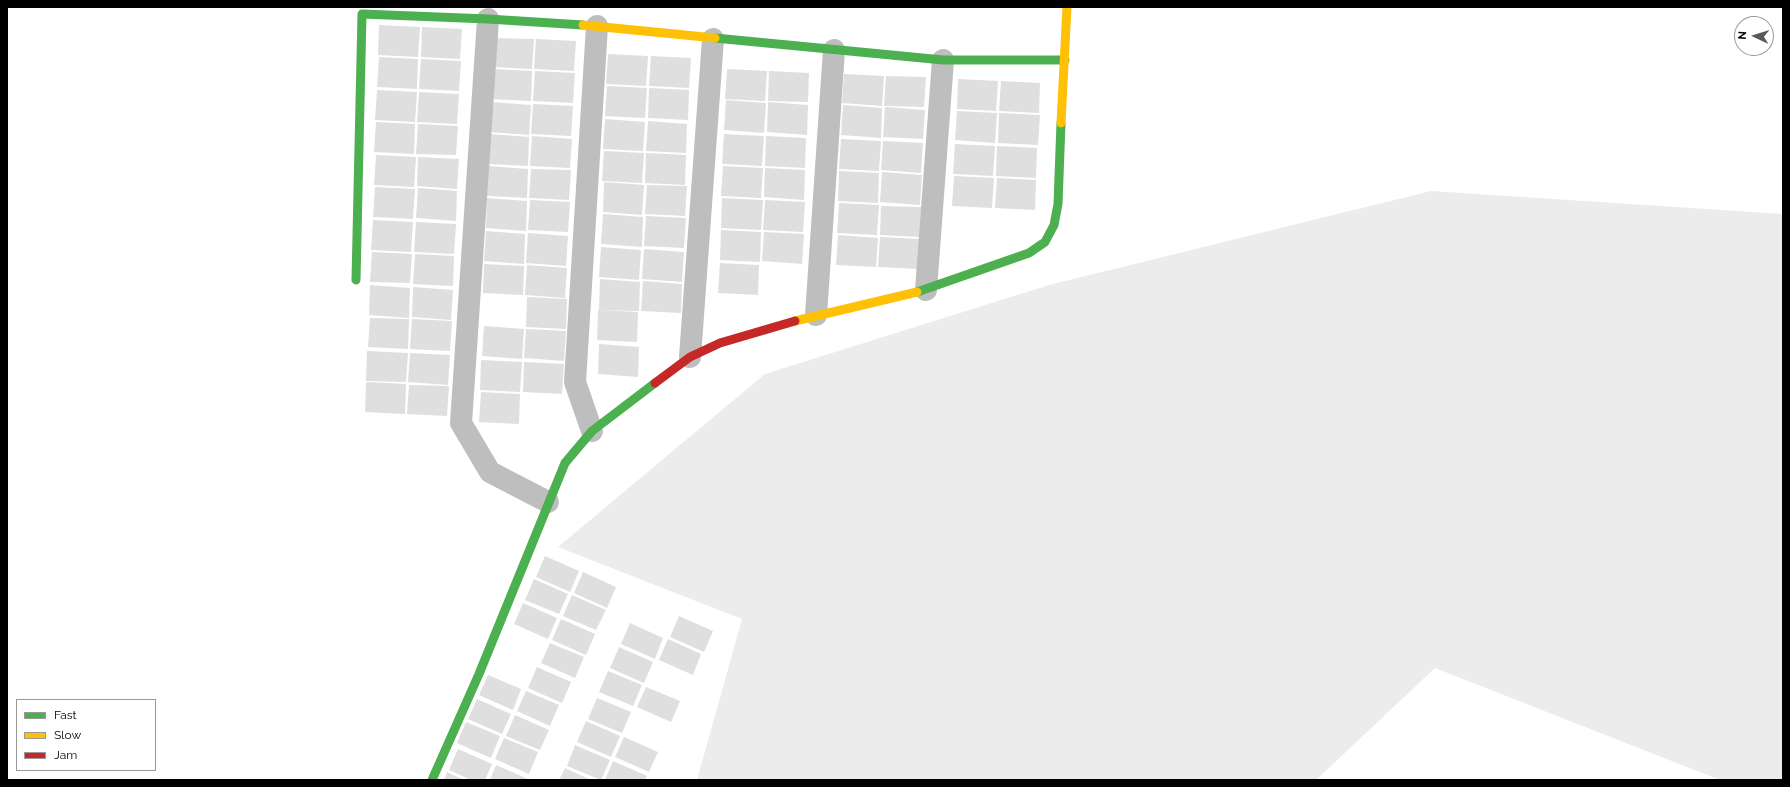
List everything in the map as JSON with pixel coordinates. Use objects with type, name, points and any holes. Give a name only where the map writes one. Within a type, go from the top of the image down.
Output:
[{"type":"street","points":[[432,780],[479,674],[565,463],[592,431],[690,357],[720,343],[816,315],[926,290],[1029,253],[1045,242],[1054,225],[1058,204],[1067,7]]},
{"type":"street","points":[[356,280],[362,14],[488,19],[597,26],[943,60],[1065,60]]},
{"type":"street","points":[[488,19],[462,423],[490,472],[548,502]]},
{"type":"street","points":[[592,431],[575,382],[597,26]]},
{"type":"street","points":[[690,357],[713,38]]},
{"type":"street","points":[[816,315],[834,50]]},
{"type":"street","points":[[926,290],[943,60]]},
{"type":"shaded area","points":[[1431,191],[1783,214],[1783,780],[1720,780],[1435,668],[1316,780],[697,780],[742,619],[558,547],[765,374],[1049,285]]},
{"type":"building","points":[[379,25],[420,27],[418,57],[378,55]]},
{"type":"building","points":[[422,27],[462,29],[460,59],[421,57]]},
{"type":"building","points":[[493,38],[534,39],[532,69],[492,67]]},
{"type":"building","points":[[536,39],[576,41],[574,71],[534,69]]},
{"type":"building","points":[[608,54],[648,56],[646,86],[606,84]]},
{"type":"building","points":[[651,56],[691,58],[689,88],[649,86]]},
{"type":"building","points":[[379,57],[418,59],[417,89],[377,87]]},
{"type":"building","points":[[421,59],[461,61],[459,91],[419,89]]},
{"type":"building","points":[[493,69],[532,71],[531,101],[491,99]]},
{"type":"building","points":[[727,69],[767,71],[765,101],[725,99]]},
{"type":"building","points":[[535,71],[575,73],[573,103],[533,101]]},
{"type":"building","points":[[769,71],[809,73],[808,102],[768,101]]},
{"type":"building","points":[[844,74],[884,76],[882,106],[842,103]]},
{"type":"building","points":[[886,76],[926,77],[924,107],[884,106]]},
{"type":"building","points":[[958,79],[998,81],[996,111],[957,109]]},
{"type":"building","points":[[1001,81],[1040,83],[1039,113],[999,111]]},
{"type":"building","points":[[607,86],[647,88],[645,118],[605,116]]},
{"type":"building","points":[[649,88],[689,90],[688,120],[648,118]]},
{"type":"building","points":[[377,90],[417,92],[415,122],[375,120]]},
{"type":"building","points":[[419,92],[459,94],[457,124],[417,122]]},
{"type":"building","points":[[726,100],[766,103],[764,133],[724,130]]},
{"type":"building","points":[[491,102],[531,105],[529,135],[489,132]]},
{"type":"building","points":[[768,102],[808,105],[807,135],[767,132]]},
{"type":"building","points":[[533,104],[573,106],[571,136],[531,134]]},
{"type":"building","points":[[843,105],[882,108],[881,138],[841,135]]},
{"type":"building","points":[[885,107],[925,110],[923,139],[883,137]]},
{"type":"building","points":[[957,111],[997,113],[995,143],[955,140]]},
{"type":"building","points":[[999,113],[1040,115],[1038,145],[998,143]]},
{"type":"building","points":[[605,119],[645,122],[643,151],[603,149]]},
{"type":"building","points":[[648,121],[687,124],[686,153],[646,151]]},
{"type":"building","points":[[376,122],[415,124],[414,154],[374,152]]},
{"type":"building","points":[[418,124],[458,126],[456,155],[416,154]]},
{"type":"building","points":[[489,134],[529,137],[528,166],[488,164]]},
{"type":"building","points":[[724,134],[764,136],[762,166],[722,164]]},
{"type":"building","points":[[532,136],[572,139],[570,168],[530,166]]},
{"type":"building","points":[[766,136],[806,138],[805,168],[765,166]]},
{"type":"building","points":[[841,139],[881,141],[879,171],[839,169]]},
{"type":"building","points":[[883,141],[923,143],[921,173],[881,170]]},
{"type":"building","points":[[955,144],[995,146],[993,176],[953,174]]},
{"type":"building","points":[[997,146],[1037,148],[1036,178],[996,176]]},
{"type":"building","points":[[604,151],[644,153],[642,183],[602,181]]},
{"type":"building","points":[[646,153],[686,155],[685,185],[645,183]]},
{"type":"building","points":[[376,155],[416,157],[414,187],[374,185]]},
{"type":"building","points":[[418,157],[459,159],[457,189],[417,186]]},
{"type":"building","points":[[488,166],[528,169],[527,198],[487,196]]},
{"type":"building","points":[[723,166],[763,168],[761,198],[721,196]]},
{"type":"building","points":[[765,168],[805,170],[804,200],[764,197]]},
{"type":"building","points":[[531,169],[571,170],[569,200],[529,198]]},
{"type":"building","points":[[839,171],[879,173],[878,203],[838,201]]},
{"type":"building","points":[[882,172],[922,175],[920,205],[880,202]]},
{"type":"building","points":[[954,176],[994,178],[992,208],[952,206]]},
{"type":"building","points":[[997,178],[1036,180],[1035,210],[995,208]]},
{"type":"building","points":[[604,182],[644,185],[642,215],[603,212]]},
{"type":"building","points":[[647,185],[687,186],[685,216],[645,214]]},
{"type":"building","points":[[375,187],[415,189],[413,219],[373,217]]},
{"type":"building","points":[[418,188],[457,191],[456,221],[416,218]]},
{"type":"building","points":[[487,198],[527,201],[526,231],[486,228]]},
{"type":"building","points":[[722,198],[763,200],[761,230],[721,228]]},
{"type":"building","points":[[530,200],[570,202],[568,232],[528,230]]},
{"type":"building","points":[[765,200],[805,202],[803,232],[763,230]]},
{"type":"building","points":[[839,203],[879,205],[877,235],[837,233]]},
{"type":"building","points":[[881,206],[921,207],[920,237],[880,235]]},
{"type":"building","points":[[603,214],[643,217],[642,247],[601,244]]},
{"type":"building","points":[[646,216],[686,218],[684,248],[644,246]]},
{"type":"building","points":[[373,220],[413,222],[411,252],[371,250]]},
{"type":"building","points":[[416,222],[456,224],[454,254],[414,252]]},
{"type":"building","points":[[721,230],[761,232],[760,262],[720,260]]},
{"type":"building","points":[[486,231],[525,234],[524,264],[484,261]]},
{"type":"building","points":[[764,232],[804,234],[802,264],[762,261]]},
{"type":"building","points":[[528,233],[568,236],[566,266],[526,263]]},
{"type":"building","points":[[838,235],[878,238],[876,267],[836,265]]},
{"type":"building","points":[[880,237],[920,239],[918,269],[878,267]]},
{"type":"building","points":[[601,247],[641,250],[639,280],[599,277]]},
{"type":"building","points":[[644,249],[684,252],[682,282],[642,279]]},
{"type":"building","points":[[372,252],[412,254],[410,283],[370,282]]},
{"type":"building","points":[[415,254],[454,256],[453,286],[413,284]]},
{"type":"building","points":[[720,263],[759,265],[758,295],[718,293]]},
{"type":"building","points":[[484,264],[524,266],[523,295],[483,293]]},
{"type":"building","points":[[527,265],[567,268],[565,298],[525,295]]},
{"type":"building","points":[[600,279],[640,282],[639,311],[599,310]]},
{"type":"building","points":[[643,281],[682,284],[681,313],[641,311]]},
{"type":"building","points":[[370,285],[410,288],[409,318],[369,315]]},
{"type":"building","points":[[413,287],[453,290],[451,320],[412,317]]},
{"type":"building","points":[[527,297],[567,299],[566,329],[526,327]]},
{"type":"building","points":[[598,310],[638,312],[637,342],[597,340]]},
{"type":"building","points":[[370,318],[409,319],[408,349],[368,347]]},
{"type":"building","points":[[412,319],[452,321],[450,351],[410,349]]},
{"type":"building","points":[[484,326],[524,329],[522,359],[482,356]]},
{"type":"building","points":[[526,329],[566,331],[564,361],[524,358]]},
{"type":"building","points":[[599,344],[639,347],[638,377],[598,374]]},
{"type":"building","points":[[367,351],[408,353],[406,382],[366,381]]},
{"type":"building","points":[[410,353],[450,355],[448,385],[408,382]]},
{"type":"building","points":[[481,360],[522,362],[520,392],[480,390]]},
{"type":"building","points":[[524,362],[564,364],[562,394],[523,392]]},
{"type":"building","points":[[366,382],[406,384],[405,414],[365,412]]},
{"type":"building","points":[[409,385],[449,386],[447,416],[407,414]]},
{"type":"building","points":[[481,392],[520,394],[519,424],[479,422]]},
{"type":"building","points":[[545,556],[579,571],[570,592],[536,577]]},
{"type":"building","points":[[583,572],[616,587],[607,608],[574,593]]},
{"type":"building","points":[[534,579],[568,594],[559,614],[525,600]]},
{"type":"building","points":[[572,595],[606,610],[596,630],[563,616]]},
{"type":"building","points":[[523,603],[557,618],[548,639],[514,624]]},
{"type":"building","points":[[679,616],[713,631],[704,652],[670,637]]},
{"type":"building","points":[[561,619],[595,634],[586,655],[552,640]]},
{"type":"building","points":[[630,623],[663,638],[655,659],[621,644]]},
{"type":"building","points":[[668,639],[701,654],[693,675],[659,660]]},
{"type":"building","points":[[550,643],[584,657],[575,678],[541,663]]},
{"type":"building","points":[[619,647],[653,662],[644,683],[610,668]]},
{"type":"building","points":[[537,667],[571,682],[562,703],[528,688]]},
{"type":"building","points":[[608,671],[642,685],[633,706],[599,692]]},
{"type":"building","points":[[488,675],[521,689],[513,710],[479,695]]},
{"type":"building","points":[[646,687],[680,701],[671,722],[637,707]]},
{"type":"building","points":[[526,691],[559,705],[550,726],[517,711]]},
{"type":"building","points":[[597,698],[631,712],[622,733],[588,719]]},
{"type":"building","points":[[477,699],[511,714],[502,734],[468,719]]},
{"type":"building","points":[[515,715],[549,730],[540,750],[506,736]]},
{"type":"building","points":[[586,721],[620,736],[611,757],[577,742]]},
{"type":"building","points":[[466,722],[500,736],[491,758],[457,743]]},
{"type":"building","points":[[624,737],[658,752],[649,772],[615,757]]},
{"type":"building","points":[[504,738],[538,752],[529,774],[495,759]]},
{"type":"building","points":[[575,745],[610,760],[601,780],[567,766]]},
{"type":"building","points":[[458,749],[492,764],[485,780],[471,780],[449,770]]},
{"type":"building","points":[[613,761],[647,776],[645,780],[605,780]]},
{"type":"building","points":[[496,765],[530,780],[490,780]]},
{"type":"building","points":[[565,768],[591,780],[559,780]]},
{"type":"building","points":[[447,772],[464,780],[444,780]]},
{"type":"traffic: fast","points":[[356,280],[362,14],[488,19],[583,25]]},
{"type":"traffic: fast","points":[[715,38],[943,60],[1065,60]]},
{"type":"traffic: fast","points":[[917,292],[1029,253],[1045,242],[1054,225],[1058,204],[1061,123]]},
{"type":"traffic: fast","points":[[432,780],[479,674],[565,463],[592,431],[655,383]]},
{"type":"traffic: slow","points":[[1061,123],[1067,7]]},
{"type":"traffic: slow","points":[[583,25],[715,38]]},
{"type":"traffic: slow","points":[[795,321],[917,292]]},
{"type":"traffic: jam","points":[[655,383],[690,357],[720,343],[795,321]]}]
